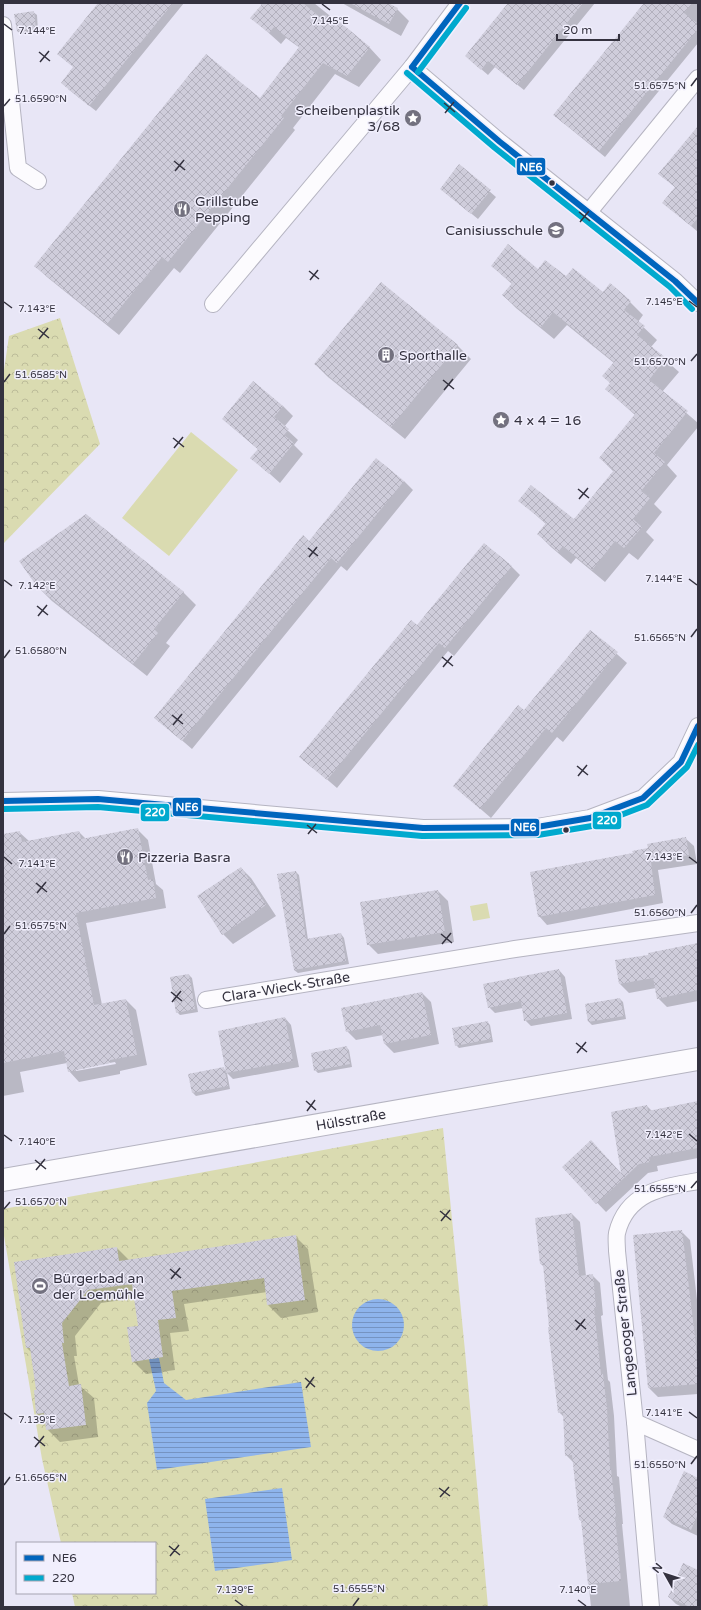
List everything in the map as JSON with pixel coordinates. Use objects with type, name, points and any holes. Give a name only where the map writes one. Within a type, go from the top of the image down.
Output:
[{"type":"street","points":[[213,304],[412,67],[460,3]]},
{"type":"street","points":[[3,25],[18,168],[38,181]]},
{"type":"street","points":[[412,67],[500,142],[674,282],[698,304]]},
{"type":"street","points":[[588,213],[698,78]]},
{"type":"street","points":[[3,801],[98,799],[423,828],[537,826],[590,818],[643,798],[680,762],[698,726]]},
{"type":"street","name":"Clara-Wieck-Straße","points":[[206,1000],[529,947],[698,923]]},
{"type":"street","name":"Hülsstraße","points":[[3,1180],[698,1059]]},
{"type":"street","name":"Langeooger Straße","points":[[652,1607],[635,1422],[616,1251],[617,1233],[627,1211],[643,1196],[663,1187],[698,1181]]},
{"type":"street","points":[[635,1422],[698,1450]]},
{"type":"green space","points":[[60,318],[100,444],[3,544],[3,377],[9,336]]},
{"type":"green space","points":[[191,432],[238,470],[169,556],[122,518]]},
{"type":"green space","points":[[487,903],[490,918],[473,921],[470,906]]},
{"type":"green space","points":[[443,1128],[488,1607],[75,1607],[72,1594],[156,1594],[156,1542],[61,1542],[42,1459],[3,1230],[3,1209]]},
{"type":"water","points":[[378,1299],[388,1301],[396,1307],[402,1315],[404,1325],[402,1335],[396,1343],[388,1349],[378,1351],[368,1349],[360,1343],[354,1335],[352,1325],[354,1315],[360,1307],[368,1301]]},
{"type":"water","points":[[159,1358],[164,1383],[186,1400],[301,1382],[311,1447],[157,1470],[147,1403],[156,1391],[149,1359]]},
{"type":"water","points":[[282,1488],[292,1560],[215,1571],[205,1499]]},
{"type":"building","points":[[98,3],[173,3],[89,106],[61,83],[73,67],[57,54]]},
{"type":"building","points":[[263,3],[303,3],[322,19],[325,15],[335,18],[370,47],[347,76],[323,63],[281,116],[284,118],[168,262],[162,257],[107,324],[34,266],[206,54],[260,98],[299,47],[274,27],[269,33],[250,18]]},
{"type":"building","points":[[350,3],[388,3],[398,8],[389,24]]},
{"type":"building","points":[[508,3],[583,3],[517,85],[488,61],[481,70],[465,56]]},
{"type":"building","points":[[644,3],[692,3],[684,13],[698,24],[698,29],[599,151],[553,115]]},
{"type":"building","points":[[34,11],[36,29],[17,31],[14,14]]},
{"type":"building","points":[[698,126],[698,218],[691,226],[662,203],[675,187],[658,174]]},
{"type":"building","points":[[459,164],[491,190],[471,214],[440,189]]},
{"type":"building","points":[[508,244],[538,269],[545,260],[566,276],[573,268],[603,292],[610,283],[631,301],[624,310],[645,326],[637,335],[666,358],[649,380],[688,411],[654,453],[665,462],[641,491],[650,498],[633,519],[642,527],[624,548],[615,541],[592,570],[563,546],[558,552],[537,534],[546,523],[518,501],[531,485],[574,519],[614,470],[599,458],[635,414],[605,389],[610,383],[602,376],[614,362],[553,312],[541,327],[502,295],[512,283],[491,266]]},
{"type":"building","name":"Sporthalle","points":[[381,282],[458,345],[391,427],[314,364]]},
{"type":"building","points":[[253,381],[283,406],[274,417],[289,429],[284,435],[294,443],[269,474],[250,458],[258,449],[222,419]]},
{"type":"building","points":[[376,458],[404,481],[337,563],[331,558],[182,741],[154,718],[303,535],[309,541]]},
{"type":"building","points":[[86,514],[184,592],[154,629],[158,633],[133,664],[38,588],[19,561]]},
{"type":"building","points":[[484,543],[512,566],[445,648],[439,643],[327,780],[299,757],[411,620],[417,625]]},
{"type":"building","points":[[590,630],[618,652],[552,733],[546,728],[480,809],[453,786],[518,705],[524,710]]},
{"type":"building","points":[[138,828],[148,880],[153,879],[156,898],[76,913],[94,1005],[126,999],[137,1055],[110,1060],[110,1063],[68,1072],[64,1051],[3,1063],[3,834],[20,831],[22,842],[79,831],[81,839]]},
{"type":"building","points":[[686,837],[689,855],[651,862],[655,895],[538,917],[530,872],[633,853],[632,851],[648,848],[647,844]]},
{"type":"building","points":[[241,867],[266,905],[222,935],[197,896]]},
{"type":"building","points":[[296,871],[306,939],[341,933],[346,961],[294,970],[277,874]]},
{"type":"building","points":[[438,890],[445,932],[367,945],[360,902]]},
{"type":"building","points":[[698,943],[698,990],[657,999],[653,978],[619,984],[615,960],[648,955],[648,953]]},
{"type":"building","points":[[559,969],[567,1013],[524,1021],[521,1001],[488,1008],[483,984]]},
{"type":"building","points":[[189,974],[195,1009],[176,1013],[170,977]]},
{"type":"building","points":[[422,992],[431,1035],[384,1044],[380,1025],[346,1032],[341,1008]]},
{"type":"building","points":[[620,998],[624,1016],[588,1022],[585,1004]]},
{"type":"building","points":[[285,1017],[293,1061],[226,1073],[218,1031]]},
{"type":"building","points":[[488,1021],[491,1039],[455,1046],[452,1028]]},
{"type":"building","points":[[347,1046],[350,1064],[314,1071],[311,1053]]},
{"type":"building","points":[[224,1067],[228,1086],[192,1093],[188,1074]]},
{"type":"building","points":[[698,1101],[698,1148],[649,1157],[650,1162],[639,1164],[596,1204],[562,1167],[591,1140],[621,1173],[611,1112],[647,1105],[648,1111]]},
{"type":"building","points":[[572,1213],[579,1276],[593,1274],[596,1308],[594,1308],[601,1374],[603,1374],[607,1408],[610,1469],[616,1516],[621,1581],[588,1584],[572,1455],[565,1456],[563,1412],[558,1413],[548,1327],[543,1264],[540,1264],[535,1218]]},
{"type":"building","points":[[682,1230],[696,1345],[698,1384],[648,1388],[633,1235]]},
{"type":"building","points":[[296,1235],[305,1300],[267,1305],[264,1278],[172,1291],[176,1318],[158,1320],[163,1357],[132,1362],[127,1327],[138,1326],[132,1284],[88,1290],[62,1323],[64,1343],[62,1343],[69,1386],[81,1384],[86,1425],[46,1430],[44,1413],[36,1414],[34,1390],[36,1390],[30,1348],[26,1348],[14,1262],[117,1247],[119,1261]]},
{"type":"building","points":[[684,1471],[698,1478],[698,1514],[691,1530],[663,1517]]},
{"type":"building","points":[[683,1563],[698,1570],[698,1607],[690,1607],[668,1597]]},
{"type":"transit line","name":"NE6","points":[[412,67],[460,3]]},
{"type":"transit line","name":"220","points":[[418,72],[466,8]]},
{"type":"transit line","name":"NE6","points":[[412,67],[500,142],[675,281],[698,303]]},
{"type":"transit line","name":"220","points":[[407,73],[495,148],[670,287],[692,309]]},
{"type":"transit line","name":"NE6","points":[[3,801],[98,799],[423,828],[537,827],[590,818],[643,798],[681,762],[698,726]]},
{"type":"transit line","name":"220","points":[[3,809],[98,807],[422,836],[538,835],[592,826],[647,805],[687,767],[698,745]]},
{"type":"place","name":"Scheibenplastik 3/68","points":[[413,118]]},
{"type":"place","name":"Grillstube Pepping","points":[[182,209]]},
{"type":"place","name":"Canisiusschule","points":[[556,230]]},
{"type":"place","name":"Sporthalle","points":[[386,355]]},
{"type":"place","name":"4 x 4 = 16","points":[[501,420]]},
{"type":"place","name":"Pizzeria Basra","points":[[125,857]]},
{"type":"place","name":"Bürgerbad an der Loemühle","points":[[40,1286]]}]
